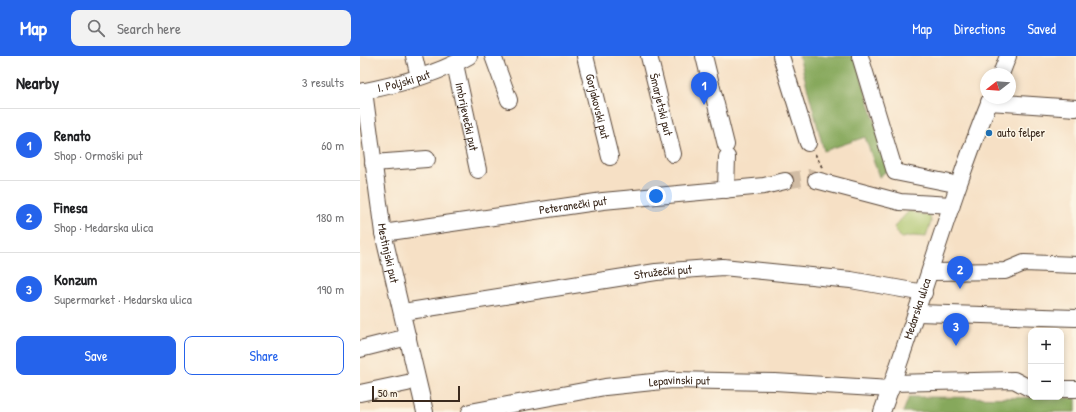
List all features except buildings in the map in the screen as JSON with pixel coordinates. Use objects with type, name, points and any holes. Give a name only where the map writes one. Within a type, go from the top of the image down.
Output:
[{"type":"street","points":[[414,56],[418,78]]},
{"type":"street","name":"I. Poljski put","points":[[362,92],[418,78],[455,64],[468,56]]},
{"type":"street","points":[[493,56],[509,100]]},
{"type":"street","name":"Gorjakovski put","points":[[585,56],[610,157]]},
{"type":"street","name":"Šmarjetski put","points":[[649,56],[674,154]]},
{"type":"street","points":[[704,56],[727,151],[726,190]]},
{"type":"street","points":[[781,56],[808,143]]},
{"type":"street","points":[[860,56],[895,172],[950,184]]},
{"type":"street","points":[[1003,68],[1008,56]]},
{"type":"street","name":"Imbrijevečki put","points":[[455,64],[478,170]]},
{"type":"street","name":"Mestinjski put","points":[[362,92],[383,233],[403,312],[425,412]]},
{"type":"street","points":[[1016,102],[1076,108]]},
{"type":"street","name":"Medarska ulica","points":[[882,412],[924,293],[952,205],[989,104]]},
{"type":"street","points":[[373,162],[427,159]]},
{"type":"street","name":"Peteranečki put","points":[[383,233],[603,201],[764,186],[785,181]]},
{"type":"street","points":[[822,181],[900,202],[952,205]]},
{"type":"street","points":[[931,272],[1005,271],[1024,263],[1076,265]]},
{"type":"street","name":"Stružečki put","points":[[403,312],[656,272],[723,267],[851,280],[924,293]]},
{"type":"street","points":[[917,313],[1076,318]]},
{"type":"street","points":[[360,349],[408,337]]},
{"type":"street","name":"Lepavinski put","points":[[470,412],[605,387],[672,380],[892,386],[1014,380],[1028,387]]},
{"type":"street","points":[[360,393],[406,382]]},
{"type":"street","points":[[1064,389],[1076,389]]},
{"type":"path","points":[[808,143],[822,166],[822,181]]},
{"type":"green space","points":[[799,56],[855,56],[889,169],[879,177],[865,137],[824,151]]},
{"type":"green space","points":[[909,211],[930,216],[931,222],[926,237],[913,236],[901,238],[894,227]]},
{"type":"green space","points":[[909,397],[1028,398],[1028,400],[1064,400],[1064,398],[1076,398],[1076,412],[903,412]]},
{"type":"tunnel","points":[[785,181],[810,177],[816,180]]},
{"type":"place","name":"Renato","points":[[704,105]]},
{"type":"place","name":"auto felper","points":[[989,133]]},
{"type":"place","name":"Finesa","points":[[960,289]]},
{"type":"place","name":"Konzum","points":[[956,346]]}]
